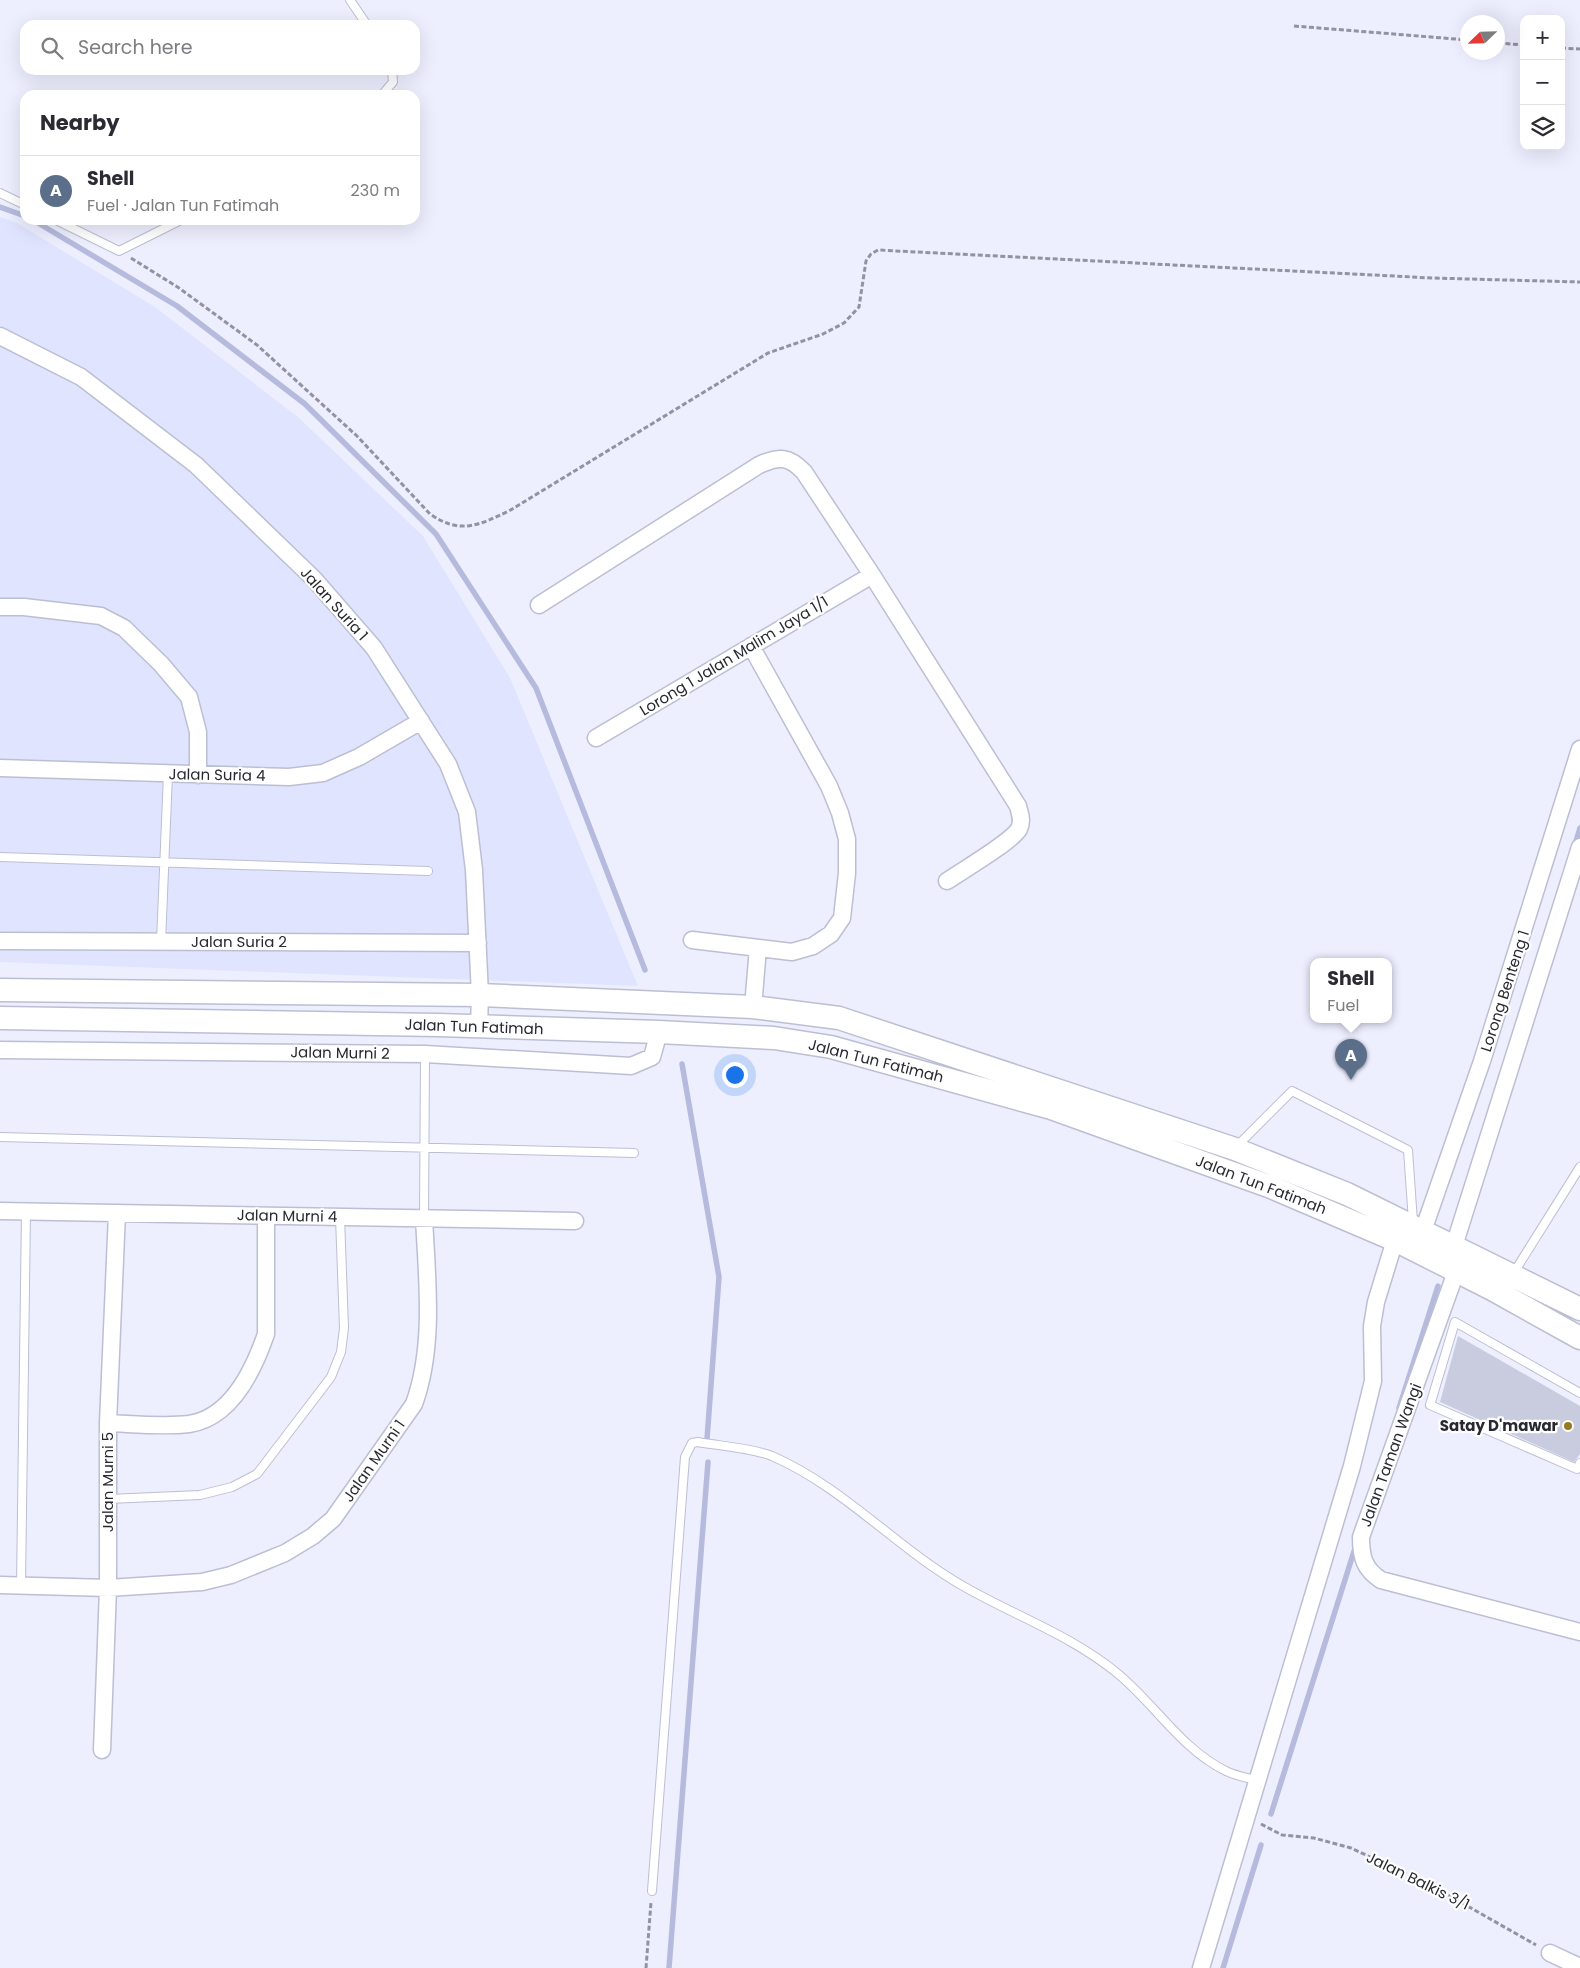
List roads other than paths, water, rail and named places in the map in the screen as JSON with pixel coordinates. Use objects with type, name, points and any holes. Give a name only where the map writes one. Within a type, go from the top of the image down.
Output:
[{"type":"main road","name":"Jalan Tun Fatimah","points":[[0,990],[480,995],[754,1007],[839,1018],[1235,1149],[1347,1194],[1580,1309]]},
{"type":"main road","name":"Jalan Tun Fatimah","points":[[0,1018],[659,1032],[774,1038],[858,1053],[1050,1108],[1271,1187],[1395,1240],[1580,1338]]},
{"type":"street","name":"Jalan Suria 1","points":[[0,336],[82,376],[196,465],[314,579],[374,648],[448,764],[467,812],[474,870],[480,995],[479,1027]]},
{"type":"street","points":[[539,605],[759,465],[783,458],[795,462],[804,472],[872,575],[1018,806],[1022,818],[1019,828],[1010,838],[947,881]]},
{"type":"street","name":"Lorong 1 Jalan Malim Jaya 1/1","points":[[596,738],[872,575]]},
{"type":"street","points":[[0,607],[24,607],[101,616],[124,628],[161,664],[188,697],[198,732],[198,775]]},
{"type":"street","points":[[692,940],[792,952],[813,946],[831,934],[842,918],[848,872],[847,839],[840,813],[829,786],[751,646]]},
{"type":"street","name":"Jalan Suria 4","points":[[0,768],[198,775],[289,776],[323,773],[360,757],[421,721]]},
{"type":"street","name":"Lorong Benteng 1","points":[[1418,1229],[1482,1061],[1580,749]]},
{"type":"street","points":[[1454,1246],[1580,847]]},
{"type":"street","name":"Jalan Suria 2","points":[[0,941],[478,943]]},
{"type":"street","points":[[754,1007],[758,948]]},
{"type":"street","name":"Jalan Murni 2","points":[[0,1050],[425,1054],[631,1066],[652,1057],[659,1032]]},
{"type":"street","name":"Jalan Murni 4","points":[[0,1211],[575,1221]]},
{"type":"street","name":"Jalan Murni 5","points":[[102,1750],[108,1588],[108,1423],[117,1213]]},
{"type":"street","points":[[108,1423],[191,1424],[220,1410],[238,1392],[260,1352],[266,1334],[266,1216]]},
{"type":"street","name":"Jalan Murni 1","points":[[0,1585],[108,1588],[202,1582],[231,1575],[285,1552],[313,1536],[333,1519],[414,1404],[420,1387],[428,1299],[424,1218]]},
{"type":"street","points":[[1201,1968],[1259,1781],[1355,1457],[1373,1381],[1372,1326],[1376,1302],[1395,1240]]},
{"type":"street","name":"Jalan Taman Wangi","points":[[1456,1272],[1361,1537],[1361,1555],[1368,1572],[1380,1580],[1580,1632]]},
{"type":"street","points":[[1550,1953],[1580,1967]]},
{"type":"lane","points":[[350,0],[364,20]]},
{"type":"lane","points":[[386,90],[392,82],[392,75]]},
{"type":"lane","points":[[0,193],[20,202]]},
{"type":"lane","points":[[66,225],[119,251],[170,225]]},
{"type":"lane","points":[[161,942],[168,774]]},
{"type":"lane","points":[[0,857],[428,871]]},
{"type":"lane","name":"Jalan Murni 1","points":[[424,1218],[425,1054]]},
{"type":"lane","points":[[1235,1149],[1292,1091],[1408,1150],[1418,1229]]},
{"type":"lane","points":[[0,1137],[634,1153]]},
{"type":"lane","points":[[1512,1275],[1580,1167]]},
{"type":"lane","points":[[21,1586],[26,1211]]},
{"type":"lane","points":[[108,1499],[200,1495],[232,1487],[257,1474],[331,1377],[341,1352],[344,1328],[340,1217]]},
{"type":"lane","points":[[1580,1394],[1455,1322],[1430,1405],[1577,1469],[1580,1463]]},
{"type":"lane","points":[[652,1891],[685,1457],[692,1443],[698,1442],[770,1455],[831,1487],[917,1556],[963,1586],[1050,1630],[1097,1658],[1124,1679],[1182,1737],[1210,1761],[1227,1772],[1259,1781]]},
{"type":"waterway","points":[[0,207],[20,214]]},
{"type":"waterway","points":[[41,225],[177,306],[305,404],[436,534],[536,688],[645,970]]},
{"type":"waterway","points":[[1574,848],[1580,828]]},
{"type":"waterway","points":[[682,1064],[719,1277],[707,1439]]},
{"type":"waterway","points":[[1399,1408],[1438,1286]]},
{"type":"waterway","points":[[669,1968],[708,1462]]},
{"type":"waterway","points":[[1271,1814],[1356,1545]]},
{"type":"waterway","points":[[1223,1968],[1261,1845]]},
{"type":"place","name":"Shell","points":[[1351,1080]]},
{"type":"place","name":"Satay D'mawar","points":[[1568,1426]]}]
